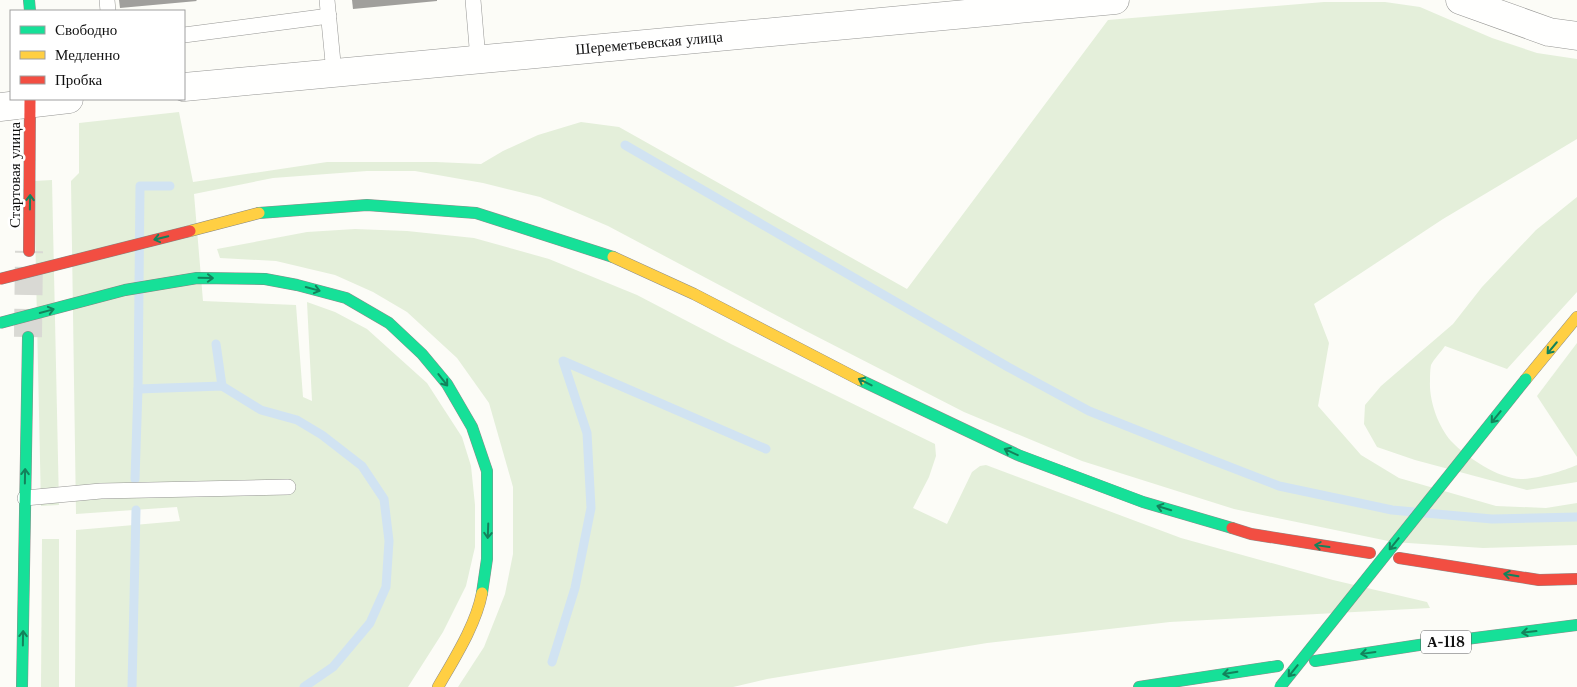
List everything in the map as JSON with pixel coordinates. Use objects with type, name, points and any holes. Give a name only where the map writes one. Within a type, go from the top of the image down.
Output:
[{"type":"main road","name":"Стартовая улица","points":[[29,251],[30,101]]},
{"type":"main road","points":[[0,279],[259,213],[366,204],[476,213],[605,253],[685,290],[872,386],[1018,455],[1143,502],[1251,534],[1370,553]]},
{"type":"main road","points":[[0,323],[126,290],[196,278],[265,279],[297,285],[346,298],[389,323],[422,354],[447,384],[472,427],[487,471],[487,559],[480,603],[462,645],[438,687]]},
{"type":"main road","points":[[1280,687],[1577,317]]},
{"type":"main road","points":[[22,687],[28,337]]},
{"type":"main road","points":[[1399,558],[1539,580],[1577,579]]},
{"type":"main road","name":"А-118","points":[[1315,661],[1419,645],[1577,626]]},
{"type":"main road","points":[[1139,687],[1278,666]]},
{"type":"street","name":"Шереметьевская улица","points":[[185,87],[1115,0]]},
{"type":"street","points":[[1460,0],[1549,32],[1577,36]]},
{"type":"street","points":[[0,107],[30,101],[50,100]]},
{"type":"lane","points":[[327,0],[334,74]]},
{"type":"lane","points":[[474,0],[478,59]]},
{"type":"lane","points":[[185,35],[329,16]]},
{"type":"lane","points":[[25,498],[101,491],[288,487]]},
{"type":"green space","points":[[1324,2],[1385,2],[1420,7],[1492,38],[1537,53],[1577,59],[1577,139],[1443,219],[1314,304],[1329,343],[1318,406],[1361,455],[1399,478],[1496,506],[1546,508],[1577,503],[1577,545],[1483,548],[1393,542],[1234,509],[1082,461],[964,412],[608,226],[540,197],[483,183],[415,171],[367,171],[273,178],[194,194],[203,301],[296,305],[303,397],[312,401],[307,302],[335,312],[367,329],[427,383],[462,437],[471,466],[475,505],[475,547],[466,586],[443,632],[408,687],[75,687],[76,530],[180,521],[177,507],[76,514],[71,181],[79,173],[79,123],[179,112],[193,182],[327,162],[481,164],[503,151],[538,135],[581,122],[619,127],[907,289],[1108,20]]},
{"type":"green space","points":[[52,180],[59,505],[41,506],[34,181]]},
{"type":"green space","points":[[1577,197],[1577,292],[1507,369],[1445,346],[1431,365],[1430,389],[1438,421],[1446,435],[1465,454],[1483,466],[1503,475],[1521,479],[1534,478],[1577,465],[1577,482],[1527,490],[1415,460],[1377,447],[1364,424],[1365,405],[1381,386],[1453,324],[1482,287],[1536,230]]},
{"type":"green space","points":[[355,229],[407,231],[474,238],[549,259],[637,295],[731,344],[935,444],[936,456],[929,477],[913,508],[947,524],[972,472],[980,466],[986,465],[1181,538],[1333,580],[1427,602],[1430,608],[1170,622],[987,643],[767,679],[733,687],[458,687],[484,647],[505,594],[513,554],[513,487],[489,403],[457,358],[407,312],[373,292],[335,275],[276,261],[220,258],[217,249],[307,232]]},
{"type":"green space","points":[[1577,343],[1577,457],[1537,396]]},
{"type":"green space","points":[[42,539],[59,539],[59,687],[41,687]]},
{"type":"building","points":[[119,0],[196,0],[197,1],[120,8]]},
{"type":"building","points":[[352,0],[437,0],[437,1],[353,9]]},
{"type":"waterway","points":[[625,145],[1008,367],[1089,411],[1212,460],[1279,486],[1392,510],[1492,519],[1577,517]]},
{"type":"waterway","points":[[135,479],[140,186],[170,186]]},
{"type":"waterway","points":[[216,344],[222,386]]},
{"type":"waterway","points":[[552,662],[575,588],[591,508],[587,433],[563,361],[766,449]]},
{"type":"waterway","points":[[138,389],[222,386],[261,410],[297,420],[322,435],[362,466],[384,499],[389,541],[386,587],[370,623],[333,667],[304,687]]},
{"type":"waterway","points":[[132,687],[136,510]]},
{"type":"tunnel","points":[[28,337],[29,251]]},
{"type":"traffic: fast","points":[[29,0],[30,10]]},
{"type":"traffic: fast","points":[[259,213],[367,205],[476,213],[613,257]]},
{"type":"traffic: fast","points":[[0,323],[125,290],[197,278],[265,279]]},
{"type":"traffic: fast","points":[[265,279],[346,298],[389,323],[422,354],[447,384],[472,427],[487,471],[487,559],[482,593]]},
{"type":"traffic: fast","points":[[22,687],[28,337]]},
{"type":"traffic: fast","points":[[1280,687],[1526,379]]},
{"type":"traffic: fast","points":[[860,380],[1018,455],[1143,502],[1232,528]]},
{"type":"traffic: fast","points":[[1315,661],[1419,645],[1577,625]]},
{"type":"traffic: fast","points":[[1139,687],[1278,666]]},
{"type":"traffic: slow","points":[[190,231],[259,213]]},
{"type":"traffic: slow","points":[[613,257],[694,294],[860,380]]},
{"type":"traffic: slow","points":[[1526,379],[1577,317]]},
{"type":"traffic: slow","points":[[438,687],[470,629],[482,593]]},
{"type":"traffic: jam","points":[[29,251],[30,100]]},
{"type":"traffic: jam","points":[[0,279],[190,231]]},
{"type":"traffic: jam","points":[[1232,528],[1251,534],[1370,553]]},
{"type":"traffic: jam","points":[[1399,558],[1539,580],[1577,579]]}]
